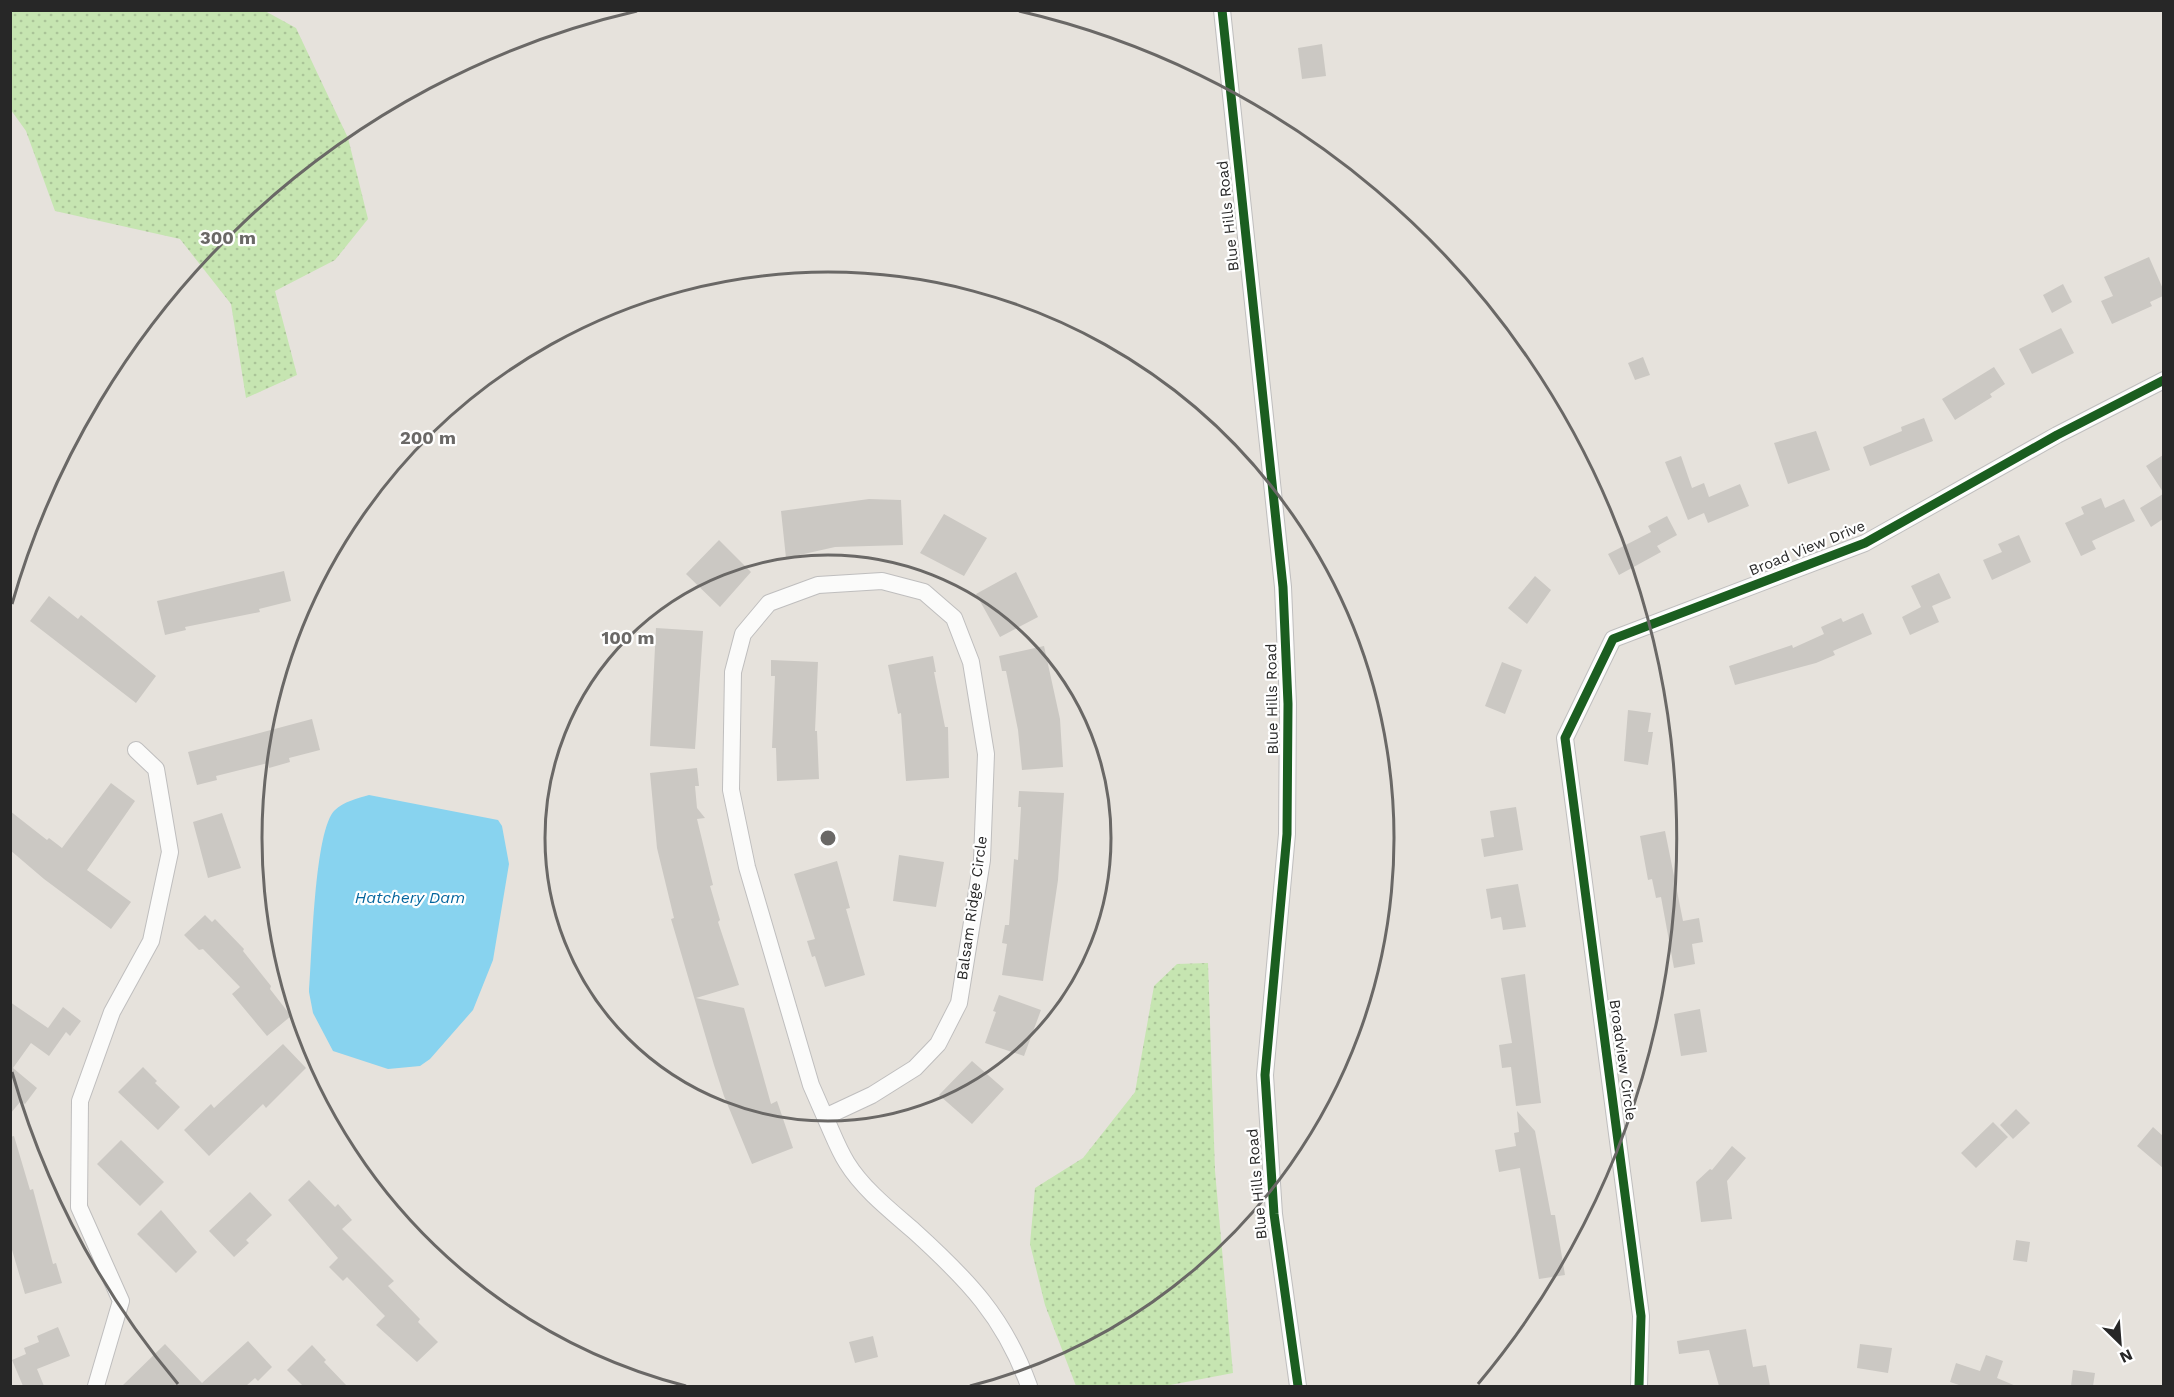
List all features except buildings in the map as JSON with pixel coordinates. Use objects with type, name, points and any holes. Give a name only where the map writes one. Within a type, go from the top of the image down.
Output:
[{"type":"street","name":"Blue Hills Road","points":[[1222,10],[1288,653],[1287,834],[1265,1075],[1274,1214],[1298,1386]]},
{"type":"street","name":"Broad View Drive","points":[[1565,738],[1613,639],[1865,543],[2057,435],[2163,380]]},
{"type":"street","name":"Balsam Ridge Circle","points":[[825,1117],[872,1095],[915,1068],[938,1044],[959,1003],[982,860],[986,754],[971,662],[954,618],[924,592],[882,582],[818,585],[769,603],[742,634],[733,672],[731,790],[747,867],[811,1086],[825,1117],[847,1164],[867,1188],[943,1257],[985,1302],[1017,1354],[1029,1386]]},
{"type":"street","name":"Broadview Circle","points":[[1565,738],[1641,1316],[1639,1386]]},
{"type":"street","points":[[96,1386],[121,1301],[79,1207],[80,1101],[112,1012],[151,941],[170,852],[156,769],[136,750]]},
{"type":"green space","points":[[11,10],[265,11],[296,28],[348,138],[368,219],[335,260],[275,291],[297,375],[246,398],[231,304],[180,239],[55,211],[26,131],[11,110]]},
{"type":"green space","points":[[1208,963],[1215,1171],[1233,1373],[1165,1386],[1076,1386],[1045,1305],[1030,1244],[1035,1188],[1083,1158],[1135,1092],[1154,986],[1177,964]]},
{"type":"water","name":"Hatchery Dam","points":[[369,795],[498,820],[502,826],[509,864],[493,960],[473,1010],[430,1059],[420,1066],[388,1069],[333,1051],[313,1013],[309,992],[318,867],[328,822],[338,807]]},
{"type":"cycle path","points":[[1222,10],[1283,587],[1288,704],[1287,834],[1265,1075],[1274,1214],[1298,1386]]},
{"type":"cycle path","points":[[1639,1386],[1641,1316],[1565,738],[1613,639],[1865,543],[2057,435],[2164,380]]}]
